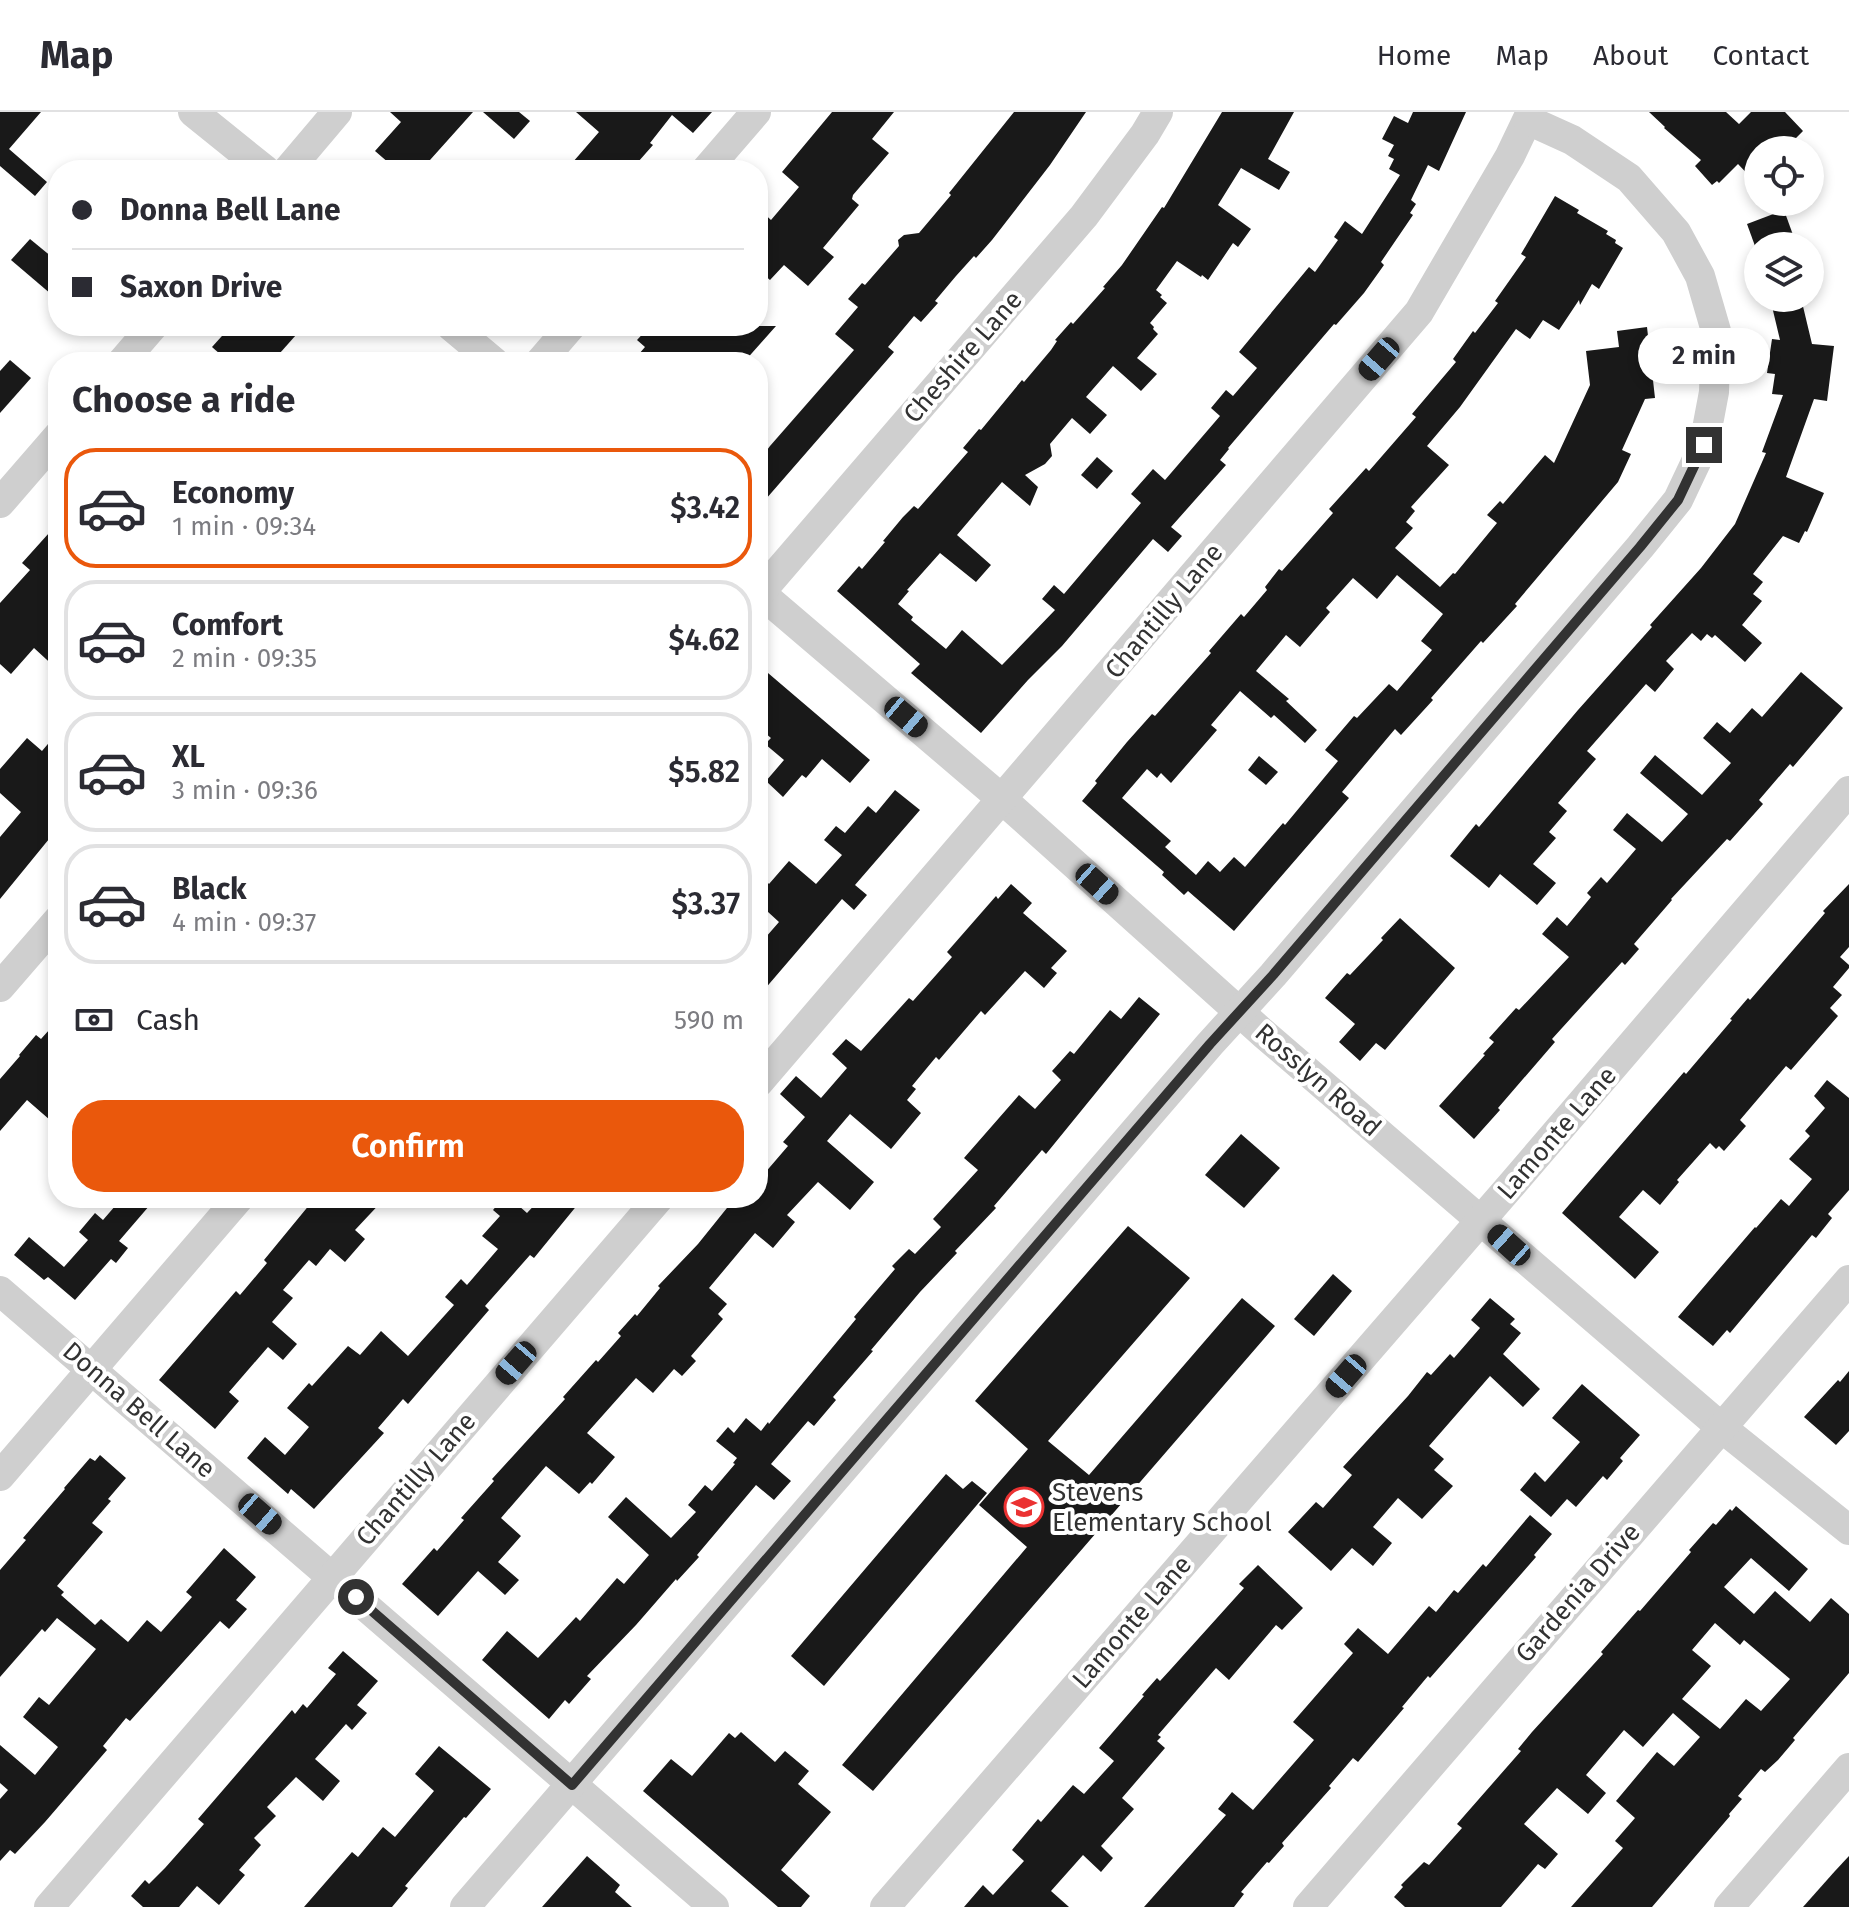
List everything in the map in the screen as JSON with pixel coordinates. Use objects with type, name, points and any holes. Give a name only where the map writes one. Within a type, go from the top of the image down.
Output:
[{"type":"street","points":[[193,112],[253,160]]},
{"type":"street","points":[[296,160],[337,112]]},
{"type":"street","points":[[715,160],[756,112]]},
{"type":"street","name":"Cheshire Lane","points":[[768,583],[1084,216],[1158,112]]},
{"type":"street","points":[[465,1907],[1238,1011],[1283,963],[1678,500],[1704,445],[1714,392],[1716,331],[1700,276],[1676,232],[1629,178],[1530,116]]},
{"type":"street","name":"Chantilly Lane","points":[[768,1071],[1419,312],[1530,116]]},
{"type":"street","points":[[131,352],[144,336]]},
{"type":"street","points":[[463,336],[482,352]]},
{"type":"street","points":[[549,352],[562,336]]},
{"type":"street","points":[[0,503],[48,448]]},
{"type":"street","name":"Rosslyn Road","points":[[768,601],[1003,800],[1238,1011],[1722,1428],[1849,1530]]},
{"type":"street","name":"Lamonte Lane","points":[[885,1907],[1849,791]]},
{"type":"street","points":[[0,987],[48,932]]},
{"type":"street","points":[[0,1476],[230,1208]]},
{"type":"street","name":"Chantilly Lane","points":[[49,1907],[650,1208]]},
{"type":"street","name":"Gardenia Drive","points":[[1308,1907],[1849,1280]]},
{"type":"street","name":"Donna Bell Lane","points":[[0,1291],[714,1907]]},
{"type":"street","points":[[1729,1907],[1849,1768]]},
{"type":"building","points":[[0,112],[41,112],[9,149],[47,182],[35,196],[0,166]]},
{"type":"building","points":[[390,112],[473,112],[430,160],[385,160],[375,151],[401,122]]},
{"type":"building","points":[[483,112],[519,112],[530,121],[514,139]]},
{"type":"building","points":[[576,112],[712,112],[693,133],[672,115],[640,160],[575,160],[599,132]]},
{"type":"building","points":[[832,112],[894,112],[872,139],[889,153],[853,195],[852,199],[859,205],[823,248],[834,257],[808,286],[784,265],[770,280],[768,278],[768,217],[771,220],[799,187],[782,172]]},
{"type":"building","points":[[1014,112],[1086,112],[992,240],[956,276],[921,322],[914,316],[888,347],[894,352],[768,497],[768,449],[854,350],[835,334],[858,307],[848,299],[862,283],[865,285],[899,246],[898,240],[904,235],[919,233],[951,195],[949,193]]},
{"type":"building","points":[[1222,112],[1294,112],[1268,159],[1290,172],[1279,190],[1241,168],[1218,205],[1251,229],[1238,247],[1233,243],[1208,280],[1177,261],[1156,290],[1167,303],[1150,323],[1158,334],[1137,358],[1157,374],[1141,391],[1113,366],[1086,397],[1107,415],[1090,434],[1072,418],[1050,444],[1052,456],[1045,464],[1025,475],[1038,487],[1030,506],[1002,482],[957,535],[991,565],[976,582],[940,553],[907,590],[898,604],[913,617],[911,620],[946,649],[962,630],[1002,665],[1055,610],[1042,599],[1054,585],[1064,594],[1141,503],[1131,494],[1153,469],[1165,480],[1220,416],[1211,408],[1226,390],[1233,396],[1257,368],[1239,352],[1309,267],[1315,272],[1338,240],[1334,237],[1345,221],[1362,234],[1400,175],[1389,169],[1394,159],[1388,156],[1394,145],[1382,139],[1394,116],[1408,123],[1413,112],[1466,112],[1439,171],[1428,165],[1411,200],[1416,204],[1410,213],[1413,215],[1381,262],[1384,265],[1364,293],[1228,448],[1220,460],[1226,465],[1171,527],[1182,536],[1168,552],[1153,539],[1062,646],[981,733],[911,673],[920,664],[837,591],[859,566],[862,569],[903,517],[914,506],[918,509],[968,452],[963,448],[979,429],[1022,380],[1024,382],[1071,322],[1073,324],[1105,288],[1164,208]]},
{"type":"building","points":[[1649,112],[1726,112],[1739,124],[1751,112],[1785,112],[1803,131],[1798,136],[1744,136],[1744,170],[1738,164],[1719,183],[1717,181],[1712,185],[1695,166],[1701,160]]},
{"type":"building","points":[[1555,196],[1608,231],[1606,234],[1623,248],[1599,289],[1592,284],[1580,305],[1579,300],[1559,330],[1543,320],[1530,339],[1516,329],[1460,407],[1427,446],[1449,465],[1411,507],[1415,511],[1406,522],[1413,528],[1395,548],[1440,587],[1455,574],[1497,523],[1487,515],[1500,501],[1503,504],[1545,455],[1554,463],[1590,385],[1586,351],[1619,347],[1617,331],[1647,327],[1655,398],[1645,399],[1622,450],[1631,454],[1618,482],[1515,604],[1517,606],[1483,643],[1481,641],[1431,698],[1433,700],[1401,735],[1395,729],[1342,792],[1349,798],[1234,931],[1188,891],[1184,895],[1162,875],[1164,872],[1082,801],[1127,742],[1152,714],[1155,716],[1241,614],[1244,617],[1267,590],[1265,587],[1279,569],[1282,571],[1333,513],[1329,509],[1366,468],[1369,471],[1416,417],[1412,414],[1456,362],[1453,359],[1498,303],[1495,301],[1526,257],[1521,254]],"holes":[[[1397,575],[1443,614],[1421,641],[1432,650],[1397,691],[1389,684],[1357,718],[1354,716],[1325,750],[1338,761],[1245,867],[1234,857],[1220,872],[1208,861],[1196,875],[1165,847],[1171,841],[1122,798],[1147,769],[1157,778],[1161,773],[1171,783],[1217,730],[1211,725],[1240,691],[1271,718],[1274,715],[1305,743],[1317,730],[1286,701],[1289,699],[1256,671],[1286,635],[1300,647],[1330,612],[1326,608],[1353,578],[1377,599]]]},
{"type":"building","points":[[1768,216],[1786,216],[1792,232],[1750,232],[1747,224]]},
{"type":"building","points":[[30,239],[48,254],[48,291],[11,260]]},
{"type":"building","points":[[1773,312],[1804,312],[1812,344],[1834,346],[1827,401],[1814,399],[1786,477],[1824,493],[1799,543],[1783,536],[1753,574],[1763,582],[1753,594],[1762,601],[1742,625],[1762,643],[1745,662],[1715,635],[1712,638],[1707,634],[1701,641],[1692,633],[1666,661],[1674,669],[1655,692],[1646,684],[1587,751],[1596,759],[1558,803],[1567,811],[1549,832],[1556,838],[1533,864],[1556,883],[1537,905],[1500,874],[1489,888],[1450,856],[1476,824],[1479,827],[1652,627],[1650,625],[1735,524],[1766,453],[1762,452],[1783,395],[1772,394],[1775,374],[1767,373],[1772,339],[1780,340]]},
{"type":"building","points":[[222,336],[295,336],[281,352],[218,352],[212,347]]},
{"type":"building","points":[[641,336],[767,336],[753,352],[641,352],[645,347],[637,340]]},
{"type":"building","points":[[10,360],[31,378],[0,413],[0,371]]},
{"type":"building","points":[[1097,457],[1113,471],[1097,489],[1081,475]]},
{"type":"building","points":[[48,534],[48,661],[34,648],[11,674],[0,664],[0,603],[30,570],[22,563]]},
{"type":"building","points":[[1801,672],[1843,708],[1793,767],[1790,764],[1759,800],[1763,804],[1730,841],[1727,839],[1671,899],[1634,944],[1639,949],[1625,965],[1622,962],[1552,1039],[1555,1042],[1474,1139],[1439,1106],[1485,1055],[1494,1042],[1489,1038],[1569,957],[1542,934],[1557,917],[1567,926],[1591,897],[1587,893],[1601,877],[1607,883],[1636,849],[1613,830],[1627,813],[1662,842],[1688,814],[1640,773],[1655,755],[1702,795],[1731,763],[1703,738],[1717,722],[1730,733],[1752,708],[1762,717]]},
{"type":"building","points":[[768,673],[870,760],[850,783],[822,759],[806,778],[802,775],[783,797],[768,783],[768,779],[784,760],[768,747],[771,738],[768,735]]},
{"type":"building","points":[[27,738],[42,751],[48,744],[48,840],[0,899],[0,837],[21,812],[0,793],[0,769]]},
{"type":"building","points":[[1259,756],[1278,772],[1266,785],[1248,770]]},
{"type":"building","points":[[895,790],[920,810],[855,885],[867,895],[854,910],[842,899],[768,985],[768,935],[779,922],[768,912],[768,883],[789,861],[816,884],[842,855],[824,840],[836,826],[845,833],[868,806],[876,813]]},
{"type":"building","points":[[1011,884],[1032,903],[1023,913],[1067,951],[1051,968],[1057,973],[1044,988],[1025,971],[985,1015],[981,1011],[939,1060],[936,1057],[912,1086],[916,1089],[907,1100],[921,1113],[891,1149],[850,1114],[827,1141],[874,1182],[850,1210],[818,1182],[787,1215],[795,1222],[773,1248],[755,1233],[709,1288],[727,1304],[718,1314],[723,1319],[691,1356],[696,1361],[682,1376],[674,1369],[653,1393],[636,1378],[587,1433],[615,1457],[592,1484],[590,1482],[579,1494],[546,1466],[501,1518],[521,1536],[498,1562],[519,1580],[505,1595],[478,1571],[438,1616],[402,1584],[464,1520],[461,1518],[494,1481],[492,1479],[596,1360],[598,1362],[621,1336],[618,1333],[635,1314],[637,1316],[660,1288],[658,1286],[727,1208],[768,1208],[768,1169],[788,1146],[783,1142],[805,1117],[780,1094],[796,1076],[821,1098],[847,1068],[832,1054],[846,1039],[861,1051],[909,998],[913,1001],[952,957],[947,952],[996,896],[998,899]]},
{"type":"building","points":[[1849,884],[1849,947],[1840,957],[1849,968],[1833,987],[1842,995],[1830,1008],[1838,1016],[1791,1070],[1786,1066],[1740,1120],[1746,1126],[1724,1151],[1710,1143],[1677,1180],[1679,1182],[1660,1205],[1643,1190],[1619,1217],[1659,1252],[1635,1279],[1562,1213]]},
{"type":"building","points":[[1400,918],[1455,968],[1385,1050],[1376,1043],[1360,1061],[1339,1042],[1355,1024],[1325,998],[1383,940],[1381,938]]},
{"type":"building","points":[[1139,997],[1160,1014],[1046,1154],[1042,1150],[994,1206],[996,1208],[871,1350],[814,1426],[808,1421],[771,1464],[791,1481],[774,1500],[756,1485],[697,1555],[699,1557],[587,1676],[591,1679],[569,1704],[565,1700],[549,1719],[482,1660],[507,1631],[538,1658],[576,1617],[580,1621],[617,1578],[624,1584],[649,1555],[608,1517],[626,1497],[671,1538],[696,1512],[688,1505],[705,1485],[712,1491],[735,1464],[737,1458],[716,1441],[728,1427],[734,1433],[746,1418],[761,1431],[769,1424],[895,1269],[892,1266],[909,1249],[915,1254],[941,1227],[933,1219],[978,1170],[964,1158],[1019,1095],[1035,1109],[1061,1080],[1052,1071],[1070,1051],[1074,1054],[1110,1010],[1121,1019]]},
{"type":"building","points":[[48,1031],[48,1118],[27,1100],[0,1131],[0,1079],[36,1035],[41,1039]]},
{"type":"building","points":[[1827,1080],[1849,1098],[1849,1190],[1828,1214],[1832,1218],[1816,1238],[1812,1235],[1730,1333],[1727,1330],[1713,1346],[1678,1317],[1781,1199],[1789,1206],[1812,1179],[1789,1159],[1810,1136],[1805,1131],[1825,1108],[1814,1096]]},
{"type":"building","points":[[1241,1134],[1280,1168],[1244,1208],[1205,1175]]},
{"type":"building","points":[[113,1208],[147,1208],[119,1241],[128,1248],[116,1263],[111,1259],[75,1300],[48,1277],[44,1280],[14,1255],[29,1237],[64,1267],[88,1240],[79,1232],[95,1213],[103,1220]]},
{"type":"building","points":[[307,1208],[376,1208],[355,1230],[365,1239],[345,1262],[330,1249],[316,1266],[309,1260],[283,1290],[293,1298],[272,1322],[297,1344],[283,1360],[268,1347],[229,1392],[239,1401],[215,1429],[159,1380],[236,1291],[240,1295],[267,1263],[264,1260]]},
{"type":"building","points":[[521,1208],[527,1213],[532,1208],[575,1208],[534,1258],[530,1255],[485,1306],[489,1310],[408,1404],[403,1399],[378,1428],[384,1433],[314,1509],[291,1489],[288,1494],[247,1458],[265,1437],[285,1455],[309,1427],[287,1408],[348,1346],[360,1355],[381,1331],[408,1356],[454,1305],[445,1297],[461,1279],[467,1285],[498,1249],[482,1236],[500,1216],[493,1210]]},
{"type":"building","points":[[1128,1226],[1190,1278],[1048,1441],[1089,1475],[1242,1298],[1275,1326],[873,1791],[842,1765],[1027,1547],[979,1505],[1028,1449],[975,1401]]},
{"type":"building","points":[[1333,1274],[1352,1291],[1314,1336],[1294,1319]]},
{"type":"building","points":[[1490,1298],[1515,1319],[1510,1324],[1521,1333],[1503,1354],[1540,1389],[1523,1407],[1490,1376],[1429,1446],[1444,1459],[1434,1470],[1453,1486],[1422,1519],[1398,1498],[1373,1527],[1392,1543],[1373,1566],[1352,1548],[1331,1571],[1288,1532],[1316,1502],[1323,1508],[1352,1475],[1343,1467],[1427,1372],[1431,1375],[1450,1354],[1454,1358],[1480,1328],[1471,1320]]},
{"type":"building","points":[[1849,1371],[1849,1431],[1836,1445],[1804,1417]]},
{"type":"building","points":[[1582,1384],[1640,1435],[1620,1458],[1623,1461],[1607,1480],[1603,1476],[1576,1507],[1567,1499],[1551,1517],[1520,1490],[1535,1472],[1545,1482],[1580,1442],[1552,1418]]},
{"type":"building","points":[[100,1455],[126,1478],[92,1523],[103,1532],[57,1586],[64,1592],[61,1595],[95,1625],[101,1619],[128,1642],[147,1620],[161,1632],[192,1597],[186,1592],[224,1548],[256,1577],[236,1600],[247,1609],[229,1629],[220,1621],[130,1721],[126,1718],[103,1746],[107,1750],[45,1822],[15,1854],[10,1850],[0,1861],[0,1799],[8,1790],[0,1783],[0,1745],[35,1775],[58,1747],[23,1717],[39,1697],[49,1705],[96,1649],[57,1618],[45,1632],[42,1629],[0,1677],[0,1570],[90,1458],[95,1461]]},
{"type":"building","points":[[946,1474],[963,1489],[972,1481],[987,1493],[824,1686],[791,1656]]},
{"type":"building","points":[[1736,1506],[1808,1569],[1789,1591],[1751,1558],[1724,1587],[1754,1614],[1775,1591],[1810,1622],[1831,1598],[1849,1614],[1849,1673],[1793,1738],[1795,1740],[1765,1772],[1761,1769],[1738,1796],[1742,1799],[1730,1816],[1652,1907],[1571,1907],[1623,1848],[1615,1841],[1635,1818],[1616,1801],[1657,1752],[1674,1766],[1700,1737],[1673,1713],[1643,1747],[1624,1730],[1586,1775],[1606,1793],[1588,1814],[1557,1788],[1524,1824],[1558,1854],[1545,1869],[1538,1864],[1501,1907],[1405,1907],[1394,1897],[1403,1887],[1401,1885],[1424,1862],[1429,1865],[1462,1828],[1457,1824],[1521,1751],[1518,1749],[1532,1732],[1603,1654],[1601,1652],[1640,1611],[1713,1523],[1716,1525],[1730,1509],[1732,1511]],"holes":[[[1715,1623],[1740,1645],[1744,1640],[1790,1679],[1761,1711],[1746,1699],[1720,1729],[1682,1699],[1711,1666],[1692,1650]]]},
{"type":"building","points":[[1530,1515],[1552,1534],[1534,1555],[1536,1557],[1430,1678],[1428,1676],[1358,1762],[1353,1758],[1282,1843],[1284,1846],[1241,1892],[1244,1894],[1234,1907],[1144,1907],[1226,1815],[1218,1809],[1232,1792],[1253,1810],[1314,1740],[1293,1722],[1353,1653],[1344,1644],[1358,1628],[1388,1654],[1429,1606],[1436,1612],[1454,1590],[1458,1593],[1483,1564],[1486,1567]]},
{"type":"building","points":[[1258,1565],[1303,1608],[1282,1630],[1276,1625],[1229,1680],[1216,1668],[1158,1735],[1161,1737],[1157,1741],[1165,1748],[1122,1798],[1134,1809],[1101,1846],[1113,1858],[1101,1872],[1083,1855],[1051,1891],[1069,1907],[964,1907],[983,1885],[993,1895],[1024,1861],[1012,1850],[1038,1819],[1041,1822],[1073,1785],[1084,1794],[1114,1761],[1099,1748],[1157,1678],[1160,1681],[1244,1588],[1239,1584]]},
{"type":"building","points":[[343,1651],[378,1681],[357,1705],[367,1713],[352,1730],[346,1724],[315,1759],[340,1781],[323,1801],[296,1777],[267,1807],[276,1816],[254,1838],[261,1845],[239,1870],[245,1875],[219,1905],[197,1886],[179,1907],[143,1907],[131,1896],[145,1880],[149,1884],[204,1824],[198,1819],[292,1710],[295,1714],[303,1704],[307,1708],[336,1674],[328,1668]]},
{"type":"building","points":[[741,1732],[775,1762],[785,1751],[809,1771],[798,1784],[831,1812],[781,1870],[810,1896],[801,1907],[778,1907],[643,1791],[671,1759],[692,1776],[729,1733],[735,1738]]},
{"type":"building","points":[[439,1746],[491,1789],[405,1886],[408,1888],[392,1907],[304,1907],[352,1852],[358,1857],[383,1827],[395,1837],[434,1791],[415,1774]]},
{"type":"building","points":[[587,1856],[620,1885],[615,1892],[632,1907],[542,1907]]},
{"type":"building","points":[[1849,1856],[1849,1907],[1803,1907],[1835,1871]]},
{"type":"place","name":"Stevens Elementary School","points":[[1024,1507]]},
{"type":"route","points":[[356,1597],[572,1785],[1640,547],[1678,500],[1704,445]]}]
